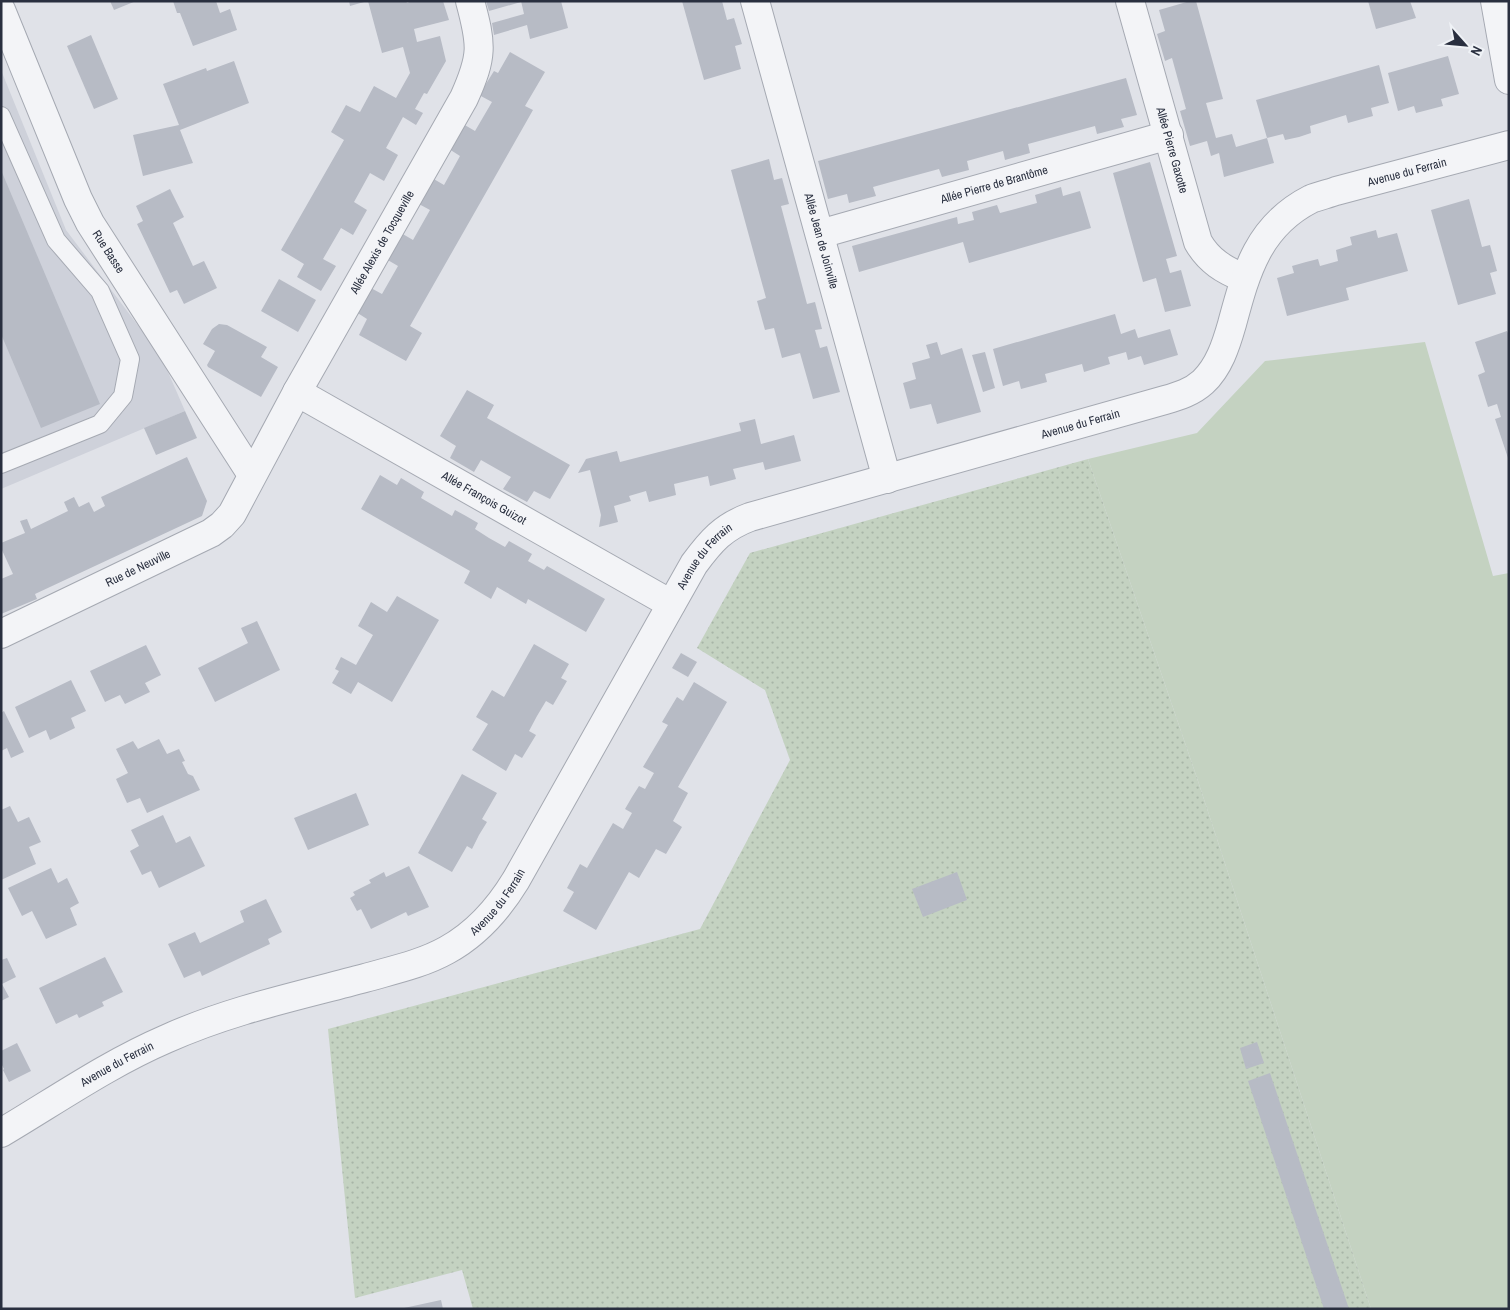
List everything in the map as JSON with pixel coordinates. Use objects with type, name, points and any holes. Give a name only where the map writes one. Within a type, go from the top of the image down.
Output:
[{"type":"street","name":"Allée Alexis de Tocqueville","points":[[252,474],[464,98],[473,78],[480,45],[470,1]]},
{"type":"street","name":"Allée Jean de Joinville","points":[[756,1],[887,479]]},
{"type":"street","name":"Allée Pierre Gaxotte","points":[[1130,1],[1198,242],[1215,263],[1244,278]]},
{"type":"street","points":[[1495,1],[1509,80]]},
{"type":"street","name":"Rue Basse","points":[[1,10],[90,223],[252,474]]},
{"type":"street","name":"Allée Pierre de Brantôme","points":[[820,234],[1168,134]]},
{"type":"street","name":"Avenue du Ferrain","points":[[1,1133],[120,1062],[166,1039],[253,1007],[419,962],[449,949],[465,938],[505,898],[694,564],[718,534],[732,524],[750,517],[1156,403],[1188,392],[1203,382],[1216,366],[1223,352],[1244,278],[1262,241],[1288,212],[1312,198],[1509,144]]},
{"type":"street","name":"Allée François Guizot","points":[[297,392],[671,604]]},
{"type":"street","name":"Rue de Neuville","points":[[1,634],[210,533],[222,525],[232,514],[252,474]]},
{"type":"lane","points":[[1,116],[56,240],[100,291],[130,359],[123,396],[100,424],[1,464]]},
{"type":"shaded area","points":[[1,70],[66,230],[161,356],[185,411],[1,489]]},
{"type":"green space","points":[[1425,342],[1493,576],[1509,573],[1509,1309],[1371,1309],[1197,778],[1088,459],[1197,433],[1265,361]]},
{"type":"green space","points":[[1088,459],[1197,778],[1371,1309],[473,1309],[462,1270],[355,1298],[328,1029],[700,929],[790,760],[765,690],[697,648],[750,553]]},
{"type":"building","points":[[110,1],[136,1],[114,10]]},
{"type":"building","points":[[173,1],[216,1],[220,13],[230,9],[237,30],[193,46],[180,13],[177,13]]},
{"type":"building","points":[[349,1],[364,1],[364,2],[350,6]]},
{"type":"building","points":[[368,1],[406,1],[407,3],[412,1],[443,1],[449,20],[414,29],[417,42],[440,36],[446,61],[427,94],[424,93],[415,109],[423,113],[416,125],[403,117],[386,148],[398,155],[384,181],[370,173],[354,202],[367,210],[353,235],[341,228],[323,259],[336,266],[321,291],[297,277],[304,264],[281,250],[344,140],[331,132],[346,105],[360,112],[374,86],[396,98],[410,73],[403,47],[382,53]]},
{"type":"building","points":[[486,1],[521,1],[521,2],[489,11]]},
{"type":"building","points":[[521,1],[561,1],[568,28],[530,39],[527,25],[494,35],[492,23],[524,14]]},
{"type":"building","points":[[682,1],[722,1],[727,20],[734,18],[742,44],[735,46],[741,69],[704,80]]},
{"type":"building","points":[[1196,1],[1223,99],[1206,103],[1216,138],[1232,134],[1236,147],[1267,138],[1274,163],[1224,177],[1219,153],[1211,156],[1207,141],[1190,146],[1180,111],[1186,109],[1172,58],[1165,61],[1157,34],[1165,31],[1159,10]]},
{"type":"building","points":[[1368,1],[1410,1],[1416,18],[1376,29]]},
{"type":"building","points":[[91,35],[118,99],[94,109],[67,46]]},
{"type":"building","points":[[510,52],[545,72],[525,106],[533,110],[410,326],[422,333],[406,361],[359,335],[367,319],[356,312],[369,287],[382,294],[398,266],[386,259],[401,233],[413,240],[430,210],[417,203],[432,178],[444,185],[460,156],[449,149],[463,124],[475,131],[492,102],[479,95],[494,71],[498,73]]},
{"type":"building","points":[[1448,56],[1459,94],[1441,99],[1443,106],[1416,113],[1414,106],[1398,111],[1388,73]]},
{"type":"building","points":[[234,61],[249,103],[180,130],[193,163],[143,176],[133,135],[179,125],[163,84],[206,68],[207,71]]},
{"type":"building","points":[[1379,65],[1389,103],[1371,108],[1373,116],[1348,123],[1346,115],[1310,126],[1311,133],[1299,137],[1285,140],[1283,134],[1267,138],[1256,100]]},
{"type":"building","points":[[1126,78],[1137,115],[1121,119],[1124,127],[1097,134],[1095,126],[1028,144],[1030,153],[1005,160],[1003,151],[967,161],[969,170],[942,177],[939,169],[873,187],[876,196],[849,203],[847,194],[828,199],[818,161]]},
{"type":"building","points":[[769,159],[774,180],[782,178],[789,204],[781,206],[807,304],[815,302],[822,329],[815,330],[820,348],[827,346],[840,392],[813,399],[800,353],[782,358],[774,328],[765,330],[757,301],[766,298],[731,170]]},
{"type":"building","points":[[1150,162],[1177,256],[1166,259],[1170,273],[1181,270],[1191,306],[1165,312],[1156,278],[1143,282],[1113,173]]},
{"type":"building","points":[[1,170],[100,404],[41,428],[1,334]]},
{"type":"building","points":[[1061,187],[1063,196],[1080,191],[1091,228],[969,263],[963,242],[859,272],[852,246],[957,217],[958,224],[974,220],[972,212],[997,205],[1000,213],[1037,203],[1035,195]]},
{"type":"building","points":[[170,189],[184,217],[173,223],[193,266],[204,261],[217,288],[184,304],[177,290],[170,293],[137,224],[143,221],[136,206]]},
{"type":"building","points":[[1469,199],[1482,247],[1490,245],[1497,271],[1490,273],[1496,294],[1458,305],[1431,210]]},
{"type":"building","points":[[1376,230],[1378,238],[1397,233],[1408,271],[1346,288],[1349,300],[1287,316],[1277,278],[1294,273],[1292,266],[1306,262],[1318,259],[1320,266],[1338,261],[1336,250],[1352,245],[1350,237]]},
{"type":"building","points":[[279,279],[316,300],[298,332],[261,311]]},
{"type":"building","points":[[1115,314],[1121,334],[1135,329],[1138,338],[1170,329],[1178,355],[1144,365],[1141,356],[1128,360],[1126,352],[1108,357],[1110,364],[1084,372],[1082,364],[1045,374],[1047,382],[1021,389],[1019,381],[1003,386],[993,349]]},
{"type":"building","points":[[219,324],[227,325],[267,347],[261,357],[278,367],[261,397],[208,367],[207,365],[215,351],[203,344],[212,329]]},
{"type":"building","points":[[1507,331],[1509,335],[1508,458],[1495,419],[1501,417],[1497,404],[1488,407],[1478,375],[1485,372],[1475,342]]},
{"type":"building","points":[[937,342],[941,355],[962,348],[981,412],[937,424],[931,404],[910,409],[903,383],[916,379],[912,363],[930,358],[926,345]]},
{"type":"building","points":[[985,352],[995,388],[983,392],[972,355]]},
{"type":"building","points":[[467,390],[494,405],[487,418],[570,465],[550,499],[534,491],[527,502],[503,489],[511,477],[481,460],[474,472],[450,458],[456,446],[440,436]]},
{"type":"building","points":[[185,411],[197,438],[156,455],[144,428]]},
{"type":"building","points":[[755,419],[761,444],[794,435],[801,461],[765,470],[763,462],[733,469],[736,479],[710,486],[708,476],[674,484],[676,495],[649,502],[646,491],[629,496],[631,501],[614,506],[618,522],[599,527],[601,515],[590,470],[578,473],[586,459],[617,451],[620,462],[741,431],[739,423]]},
{"type":"building","points":[[187,457],[207,501],[202,516],[35,594],[37,599],[1,614],[1,579],[13,574],[1,548],[1,543],[25,533],[20,521],[27,519],[31,529],[68,511],[64,502],[74,497],[79,507],[89,502],[94,512],[105,506],[101,497]]},
{"type":"building","points":[[380,475],[397,485],[401,478],[424,492],[421,498],[452,516],[455,510],[466,516],[478,523],[475,529],[489,538],[505,547],[509,541],[532,554],[528,561],[544,570],[547,566],[605,599],[586,632],[528,599],[526,604],[497,587],[491,599],[464,583],[470,571],[361,509]]},
{"type":"building","points":[[397,596],[439,620],[392,702],[358,682],[351,694],[332,683],[339,671],[335,669],[341,657],[356,665],[373,635],[358,626],[371,602],[387,612]]},
{"type":"building","points":[[257,621],[280,670],[215,702],[198,668],[248,643],[241,628]]},
{"type":"building","points":[[534,644],[569,664],[561,678],[567,681],[553,705],[546,701],[529,731],[536,735],[522,758],[515,754],[506,771],[472,750],[488,724],[476,717],[492,690],[504,697]]},
{"type":"building","points":[[146,645],[161,675],[145,683],[150,692],[125,704],[120,695],[105,702],[90,671]]},
{"type":"building","points":[[681,653],[697,662],[688,677],[672,668]]},
{"type":"building","points":[[71,680],[86,711],[71,718],[75,728],[50,740],[46,730],[29,738],[15,707]]},
{"type":"building","points":[[694,682],[727,702],[678,787],[688,793],[673,821],[682,827],[666,854],[656,849],[639,878],[629,872],[596,930],[563,911],[574,892],[567,888],[580,864],[587,868],[613,823],[623,829],[632,813],[625,809],[639,786],[645,789],[654,773],[643,767],[668,725],[662,722],[677,697],[683,701]]},
{"type":"building","points":[[4,711],[24,752],[11,758],[7,748],[1,751],[1,713]]},
{"type":"building","points":[[159,739],[167,754],[179,749],[185,761],[182,762],[188,774],[193,776],[200,790],[147,813],[140,798],[127,803],[116,779],[128,773],[116,749],[133,741],[138,749]]},
{"type":"building","points":[[462,774],[497,793],[482,819],[487,822],[472,849],[467,846],[452,872],[418,853]]},
{"type":"building","points":[[356,793],[369,825],[308,850],[294,818]]},
{"type":"building","points":[[10,806],[18,822],[29,817],[41,842],[29,847],[36,864],[1,880],[1,810]]},
{"type":"building","points":[[163,815],[176,843],[190,836],[205,866],[159,888],[151,871],[142,875],[130,851],[139,846],[131,830]]},
{"type":"building","points":[[409,866],[429,907],[408,916],[406,912],[371,929],[361,909],[357,911],[350,898],[355,895],[353,892],[371,883],[369,880],[384,872],[386,877]]},
{"type":"building","points":[[51,868],[58,883],[67,878],[79,903],[70,908],[77,925],[46,939],[32,911],[22,916],[8,888]]},
{"type":"building","points":[[957,872],[967,900],[923,917],[912,889]]},
{"type":"building","points":[[266,899],[282,932],[268,939],[270,944],[202,976],[200,971],[184,978],[168,944],[195,932],[200,943],[244,922],[240,911]]},
{"type":"building","points":[[105,957],[123,992],[102,1002],[104,1006],[79,1018],[77,1014],[56,1024],[39,988]]},
{"type":"building","points":[[7,958],[16,977],[2,984],[9,997],[1,1001],[1,960]]},
{"type":"building","points":[[1257,1042],[1264,1063],[1246,1069],[1240,1048]]},
{"type":"building","points":[[17,1043],[31,1071],[9,1082],[1,1063],[1,1051]]},
{"type":"building","points":[[1270,1073],[1349,1309],[1324,1309],[1248,1081]]},
{"type":"building","points":[[441,1300],[443,1309],[404,1308]]}]
